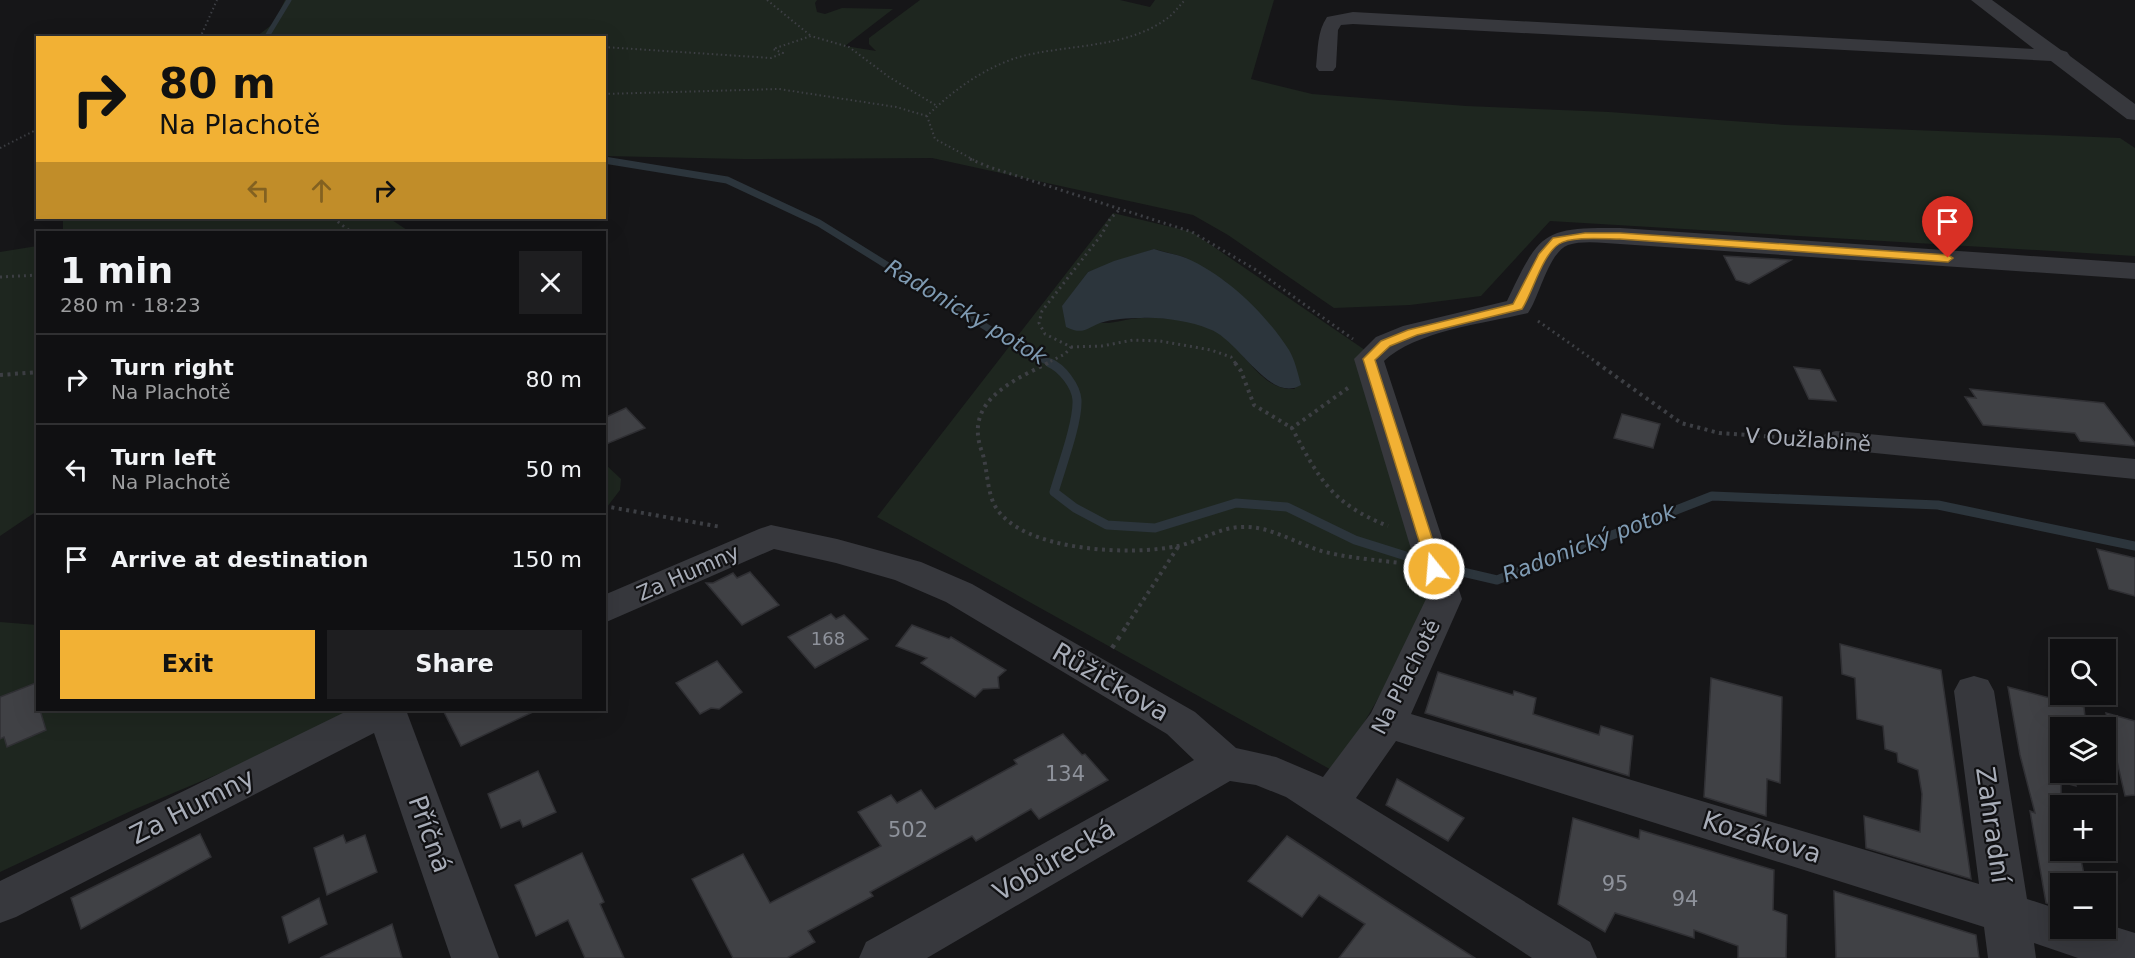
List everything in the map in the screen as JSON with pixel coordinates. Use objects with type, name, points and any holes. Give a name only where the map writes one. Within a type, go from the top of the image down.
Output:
[{"type":"street","points":[[1980,0],[2060,56],[2135,114]]},
{"type":"street","points":[[1326,67],[1329,30],[1334,21],[1353,18],[2060,56]]},
{"type":"street","points":[[1369,359],[1386,343],[1413,332],[1518,307],[1544,254],[1557,240],[1585,236],[1620,236],[2135,271]]},
{"type":"street","name":"Na Plachotě","points":[[1329,802],[1387,722],[1444,599],[1369,359]]},
{"type":"street","name":"V Oužlabině","points":[[1836,441],[2135,469]]},
{"type":"street","name":"Za Humny","points":[[606,609],[771,537]]},
{"type":"street","name":"Růžičkova","points":[[771,537],[837,551],[908,571],[959,593],[1181,723],[1226,763]]},
{"type":"street","name":"Zahradní","points":[[1974,691],[2012,958]]},
{"type":"street","name":"Za Humny","points":[[0,903],[383,711]]},
{"type":"street","name":"Příčná","points":[[385,711],[475,958]]},
{"type":"street","name":"Kozákova","points":[[1387,722],[2135,955]]},
{"type":"street","points":[[1226,763],[1261,769],[1301,785],[1573,958]]},
{"type":"street","name":"Vobůrecká","points":[[883,958],[1226,763]]},
{"type":"path","points":[[202,36],[217,0]]},
{"type":"path","points":[[767,0],[811,36],[849,47],[889,77],[937,106]]},
{"type":"path","points":[[927,117],[937,106],[997,65],[1029,55],[1155,28],[1180,8],[1185,0]]},
{"type":"path","points":[[606,47],[771,58],[783,53],[773,49],[811,36]]},
{"type":"path","points":[[606,94],[779,89],[896,108],[927,117]]},
{"type":"path","points":[[927,117],[935,140],[989,167],[1192,232],[1256,270],[1359,343],[1369,359],[1351,371],[1352,386],[1292,428]]},
{"type":"path","points":[[0,148],[36,130]]},
{"type":"path","points":[[1120,208],[1042,311],[1039,323],[1045,334],[1071,347],[1102,346],[1133,340],[1160,341],[1211,350],[1231,357],[1242,371],[1254,405],[1292,428],[1322,483],[1336,497],[1351,509],[1430,554]]},
{"type":"path","points":[[334,219],[350,231]]},
{"type":"path","points":[[0,277],[36,275]]},
{"type":"path","name":"V Oužlabině","points":[[1518,307],[1681,423],[1719,433],[1836,441]]},
{"type":"path","points":[[1071,347],[1065,354],[992,398],[977,421],[976,436],[985,459],[989,491],[997,509],[1010,525],[1032,535],[1098,549],[1128,551],[1178,546],[1224,529],[1243,527],[1265,530],[1317,550],[1430,554]]},
{"type":"path","points":[[0,375],[36,372]]},
{"type":"path","points":[[606,506],[771,537]]},
{"type":"path","points":[[1095,674],[1178,546]]},
{"type":"shaded area","points":[[285,0],[817,0],[815,3],[817,12],[825,14],[842,8],[893,9],[845,46],[876,51],[869,44],[869,38],[920,0],[1120,0],[1150,7],[1155,0],[1274,0],[1251,79],[1312,94],[1466,106],[1609,112],[1786,125],[2120,138],[2135,148],[2135,256],[1550,221],[1481,296],[1410,305],[1334,308],[1228,235],[1193,215],[932,158],[743,159],[606,156],[606,36],[257,36],[274,23]]},
{"type":"shaded area","points":[[1113,213],[1192,232],[1381,361],[1433,605],[1335,772],[877,517]],"holes":[[[1154,249],[1184,257],[1226,282],[1295,389],[1282,388],[1271,383],[1226,338],[1207,327],[1160,318],[1137,318],[1101,323],[1063,306],[1088,272]]]},
{"type":"shaded area","points":[[63,219],[390,219],[408,231],[63,231]]},
{"type":"shaded area","points":[[36,246],[36,512],[0,536],[0,252]]},
{"type":"shaded area","points":[[1154,249],[1182,257],[1201,266],[1230,285],[1257,309],[1289,350],[1301,385],[1289,388],[1277,386],[1254,368],[1220,335],[1193,324],[1167,319],[1136,318],[1104,322],[1080,331],[1066,327],[1062,306],[1088,272],[1114,261]]},
{"type":"shaded area","points":[[606,465],[621,479],[620,490],[607,507]]},
{"type":"shaded area","points":[[0,622],[36,625],[36,711],[358,711],[339,723],[133,810],[0,872]]},
{"type":"building","points":[[1724,256],[1791,260],[1749,284],[1736,280]]},
{"type":"building","points":[[1794,367],[1820,370],[1836,401],[1809,399]]},
{"type":"building","points":[[1970,389],[2104,403],[2135,446],[2080,441],[2075,433],[1983,425],[1965,397],[1976,398]]},
{"type":"building","points":[[626,408],[645,428],[606,444],[606,417]]},
{"type":"building","points":[[1622,414],[1660,424],[1653,448],[1614,438]]},
{"type":"building","points":[[2097,549],[2135,558],[2135,596],[2109,589]]},
{"type":"building","points":[[750,572],[779,605],[742,625],[706,583],[713,583],[733,573],[737,578]]},
{"type":"building","points":[[831,614],[836,619],[844,615],[868,639],[815,668],[788,637]]},
{"type":"building","points":[[912,625],[949,639],[951,637],[1006,670],[998,677],[999,688],[983,689],[975,697],[921,663],[927,658],[896,646]]},
{"type":"building","points":[[1840,644],[1941,670],[1971,879],[1866,848],[1864,816],[1920,832],[1922,794],[1918,770],[1898,762],[1897,753],[1885,749],[1883,726],[1857,719],[1855,678],[1842,674]]},
{"type":"building","points":[[717,661],[742,692],[719,709],[711,708],[700,714],[676,683]]},
{"type":"building","points":[[1438,672],[1513,695],[1514,691],[1536,698],[1533,714],[1599,735],[1601,726],[1633,736],[1629,776],[1425,713]]},
{"type":"building","points":[[1711,678],[1782,697],[1780,783],[1767,779],[1766,816],[1704,797]]},
{"type":"building","points":[[36,683],[36,711],[40,711],[46,730],[7,747],[4,737],[0,739],[0,697]]},
{"type":"building","points":[[2008,687],[2050,698],[2050,705],[2084,707],[2085,717],[2050,717],[2050,783],[2061,783],[2061,795],[2050,795],[2050,861],[2081,861],[2084,873],[2050,873],[2050,904],[2046,903],[2030,811],[2035,813],[2020,755]]},
{"type":"building","points":[[444,711],[535,711],[461,746]]},
{"type":"building","points":[[2106,713],[2135,721],[2135,795],[2125,796],[2116,757],[2116,717],[2107,717]]},
{"type":"building","points":[[1063,734],[1108,780],[1039,819],[1031,809],[976,841],[972,836],[870,892],[873,896],[808,931],[815,942],[787,958],[733,958],[692,879],[743,854],[770,903],[881,846],[858,812],[891,795],[897,803],[921,790],[935,809],[1017,764],[1014,760]]},
{"type":"building","points":[[538,771],[556,812],[523,827],[520,820],[501,828],[488,794]]},
{"type":"building","points":[[1397,779],[1464,818],[1448,841],[1386,805]]},
{"type":"building","points":[[1573,818],[1639,839],[1640,830],[1774,870],[1773,910],[1787,915],[1786,958],[1738,958],[1738,946],[1694,930],[1694,938],[1615,913],[1605,932],[1558,904]]},
{"type":"building","points":[[200,834],[211,857],[81,929],[71,898]]},
{"type":"building","points":[[343,835],[346,843],[365,835],[377,872],[327,895],[314,848]]},
{"type":"building","points":[[1287,836],[1475,958],[1339,958],[1365,924],[1319,895],[1302,917],[1248,881]]},
{"type":"building","points":[[582,853],[604,902],[600,904],[624,958],[585,958],[568,920],[536,936],[515,885]]},
{"type":"building","points":[[1834,891],[1976,935],[1979,958],[1836,958]]},
{"type":"building","points":[[319,898],[327,924],[289,943],[282,917]]},
{"type":"building","points":[[392,924],[402,958],[320,958]]},
{"type":"waterway","name":"Radonický potok","points":[[267,36],[289,0]]},
{"type":"waterway","name":"Radonický potok","points":[[606,160],[727,180],[819,223],[1020,348],[1053,364]]},
{"type":"waterway","name":"Radonický potok","points":[[1050,363],[1068,378],[1077,400],[1072,433],[1054,492],[1075,508],[1107,525],[1155,528],[1236,503],[1287,507],[1355,540],[1425,562]]},
{"type":"waterway","name":"Radonický potok","points":[[1441,567],[1497,580],[1712,496],[1938,505],[2135,546]]},
{"type":"route","points":[[1434,569],[1369,359],[1386,343],[1413,332],[1518,307],[1544,254],[1557,240],[1585,236],[1620,236],[1948,258]]}]
